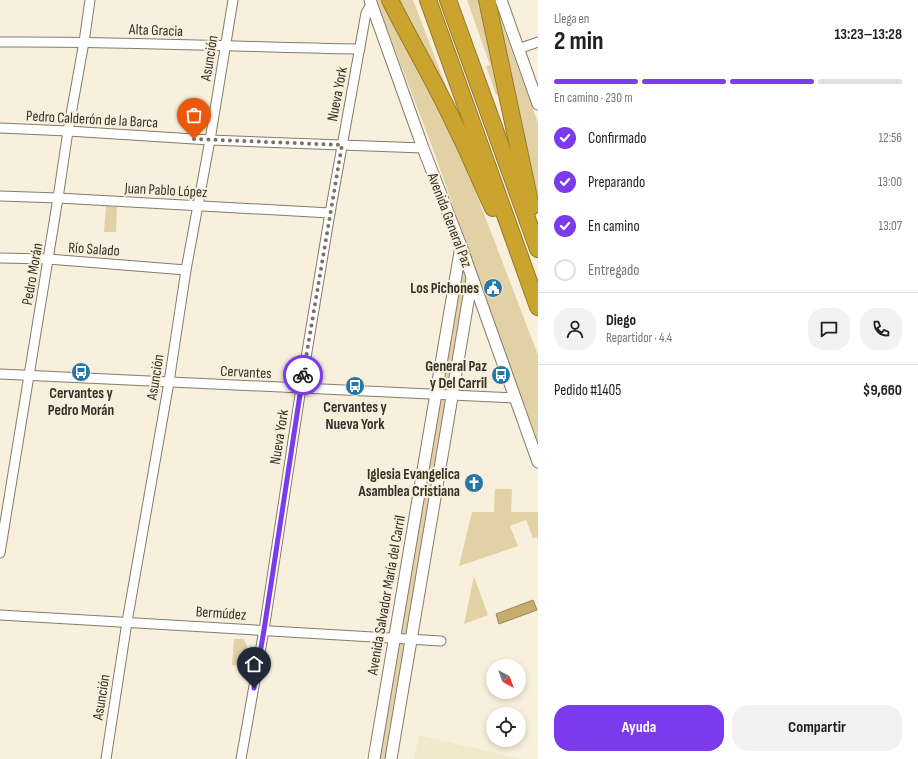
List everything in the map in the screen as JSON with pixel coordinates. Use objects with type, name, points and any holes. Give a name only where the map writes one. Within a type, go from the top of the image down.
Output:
[{"type":"highway","points":[[390,0],[441,95],[467,149],[482,186],[524,269]]},
{"type":"highway","points":[[428,0],[538,307]]},
{"type":"highway","points":[[448,0],[538,249]]},
{"type":"highway","points":[[487,0],[538,240]]},
{"type":"street","name":"Pedro Morán","points":[[0,553],[90,0]]},
{"type":"street","name":"Asunción","points":[[106,759],[127,622],[233,0]]},
{"type":"street","points":[[501,0],[538,104]]},
{"type":"street","name":"Nueva York","points":[[242,759],[330,213],[366,13],[371,2]]},
{"type":"street","name":"Avenida General Paz","points":[[371,2],[423,148],[461,246],[538,462]]},
{"type":"street","name":"Alta Gracia","points":[[0,42],[84,42],[360,49]]},
{"type":"street","points":[[518,49],[538,42]]},
{"type":"street","name":"Pedro Calderón de la Barca","points":[[0,128],[210,140],[423,148]]},
{"type":"street","name":"Juan Pablo López","points":[[0,196],[330,213]]},
{"type":"street","name":"Avenida Salvador María del Carril","points":[[374,759],[461,246]]},
{"type":"street","name":"Río Salado","points":[[0,258],[48,259],[186,270]]},
{"type":"street","points":[[391,759],[472,277]]},
{"type":"street","name":"Cervantes","points":[[0,374],[29,374],[515,398]]},
{"type":"street","name":"Bermúdez","points":[[0,615],[394,637],[441,641]]},
{"type":"shaded area","points":[[376,0],[387,0],[463,159],[538,355],[538,448],[433,149]]},
{"type":"shaded area","points":[[396,0],[413,0],[446,86],[441,87]]},
{"type":"shaded area","points":[[467,0],[481,0],[500,94],[496,95],[486,66],[490,65]]},
{"type":"shaded area","points":[[500,18],[538,123],[538,197],[495,20]]},
{"type":"shaded area","points":[[106,206],[117,207],[116,232],[104,232]]},
{"type":"shaded area","points":[[461,246],[472,277],[391,759],[374,759]]},
{"type":"shaded area","points":[[495,489],[512,489],[511,512],[538,512],[538,540],[537,537],[533,538],[526,520],[510,526],[518,546],[459,566],[472,512],[494,512]]},
{"type":"shaded area","points":[[474,576],[488,615],[464,624]]},
{"type":"shaded area","points":[[533,600],[537,610],[499,624],[496,614]]},
{"type":"shaded area","points":[[234,639],[243,639],[247,645],[244,666],[232,665]]},
{"type":"shaded area","points":[[419,735],[521,759],[414,759]]},
{"type":"way so far","points":[[194,139],[342,145],[303,375]]},
{"type":"place","name":"Los Pichones","points":[[493,288]]},
{"type":"place","name":"Cervantes y Pedro Morán","points":[[81,372]]},
{"type":"place","name":"General Paz y Del Carril","points":[[501,375]]},
{"type":"place","name":"Cervantes y Nueva York","points":[[355,386]]},
{"type":"place","name":"Iglesia Evangelica Asamblea Cristiana","points":[[474,483]]},
{"type":"route","points":[[254,688],[303,375]]}]
